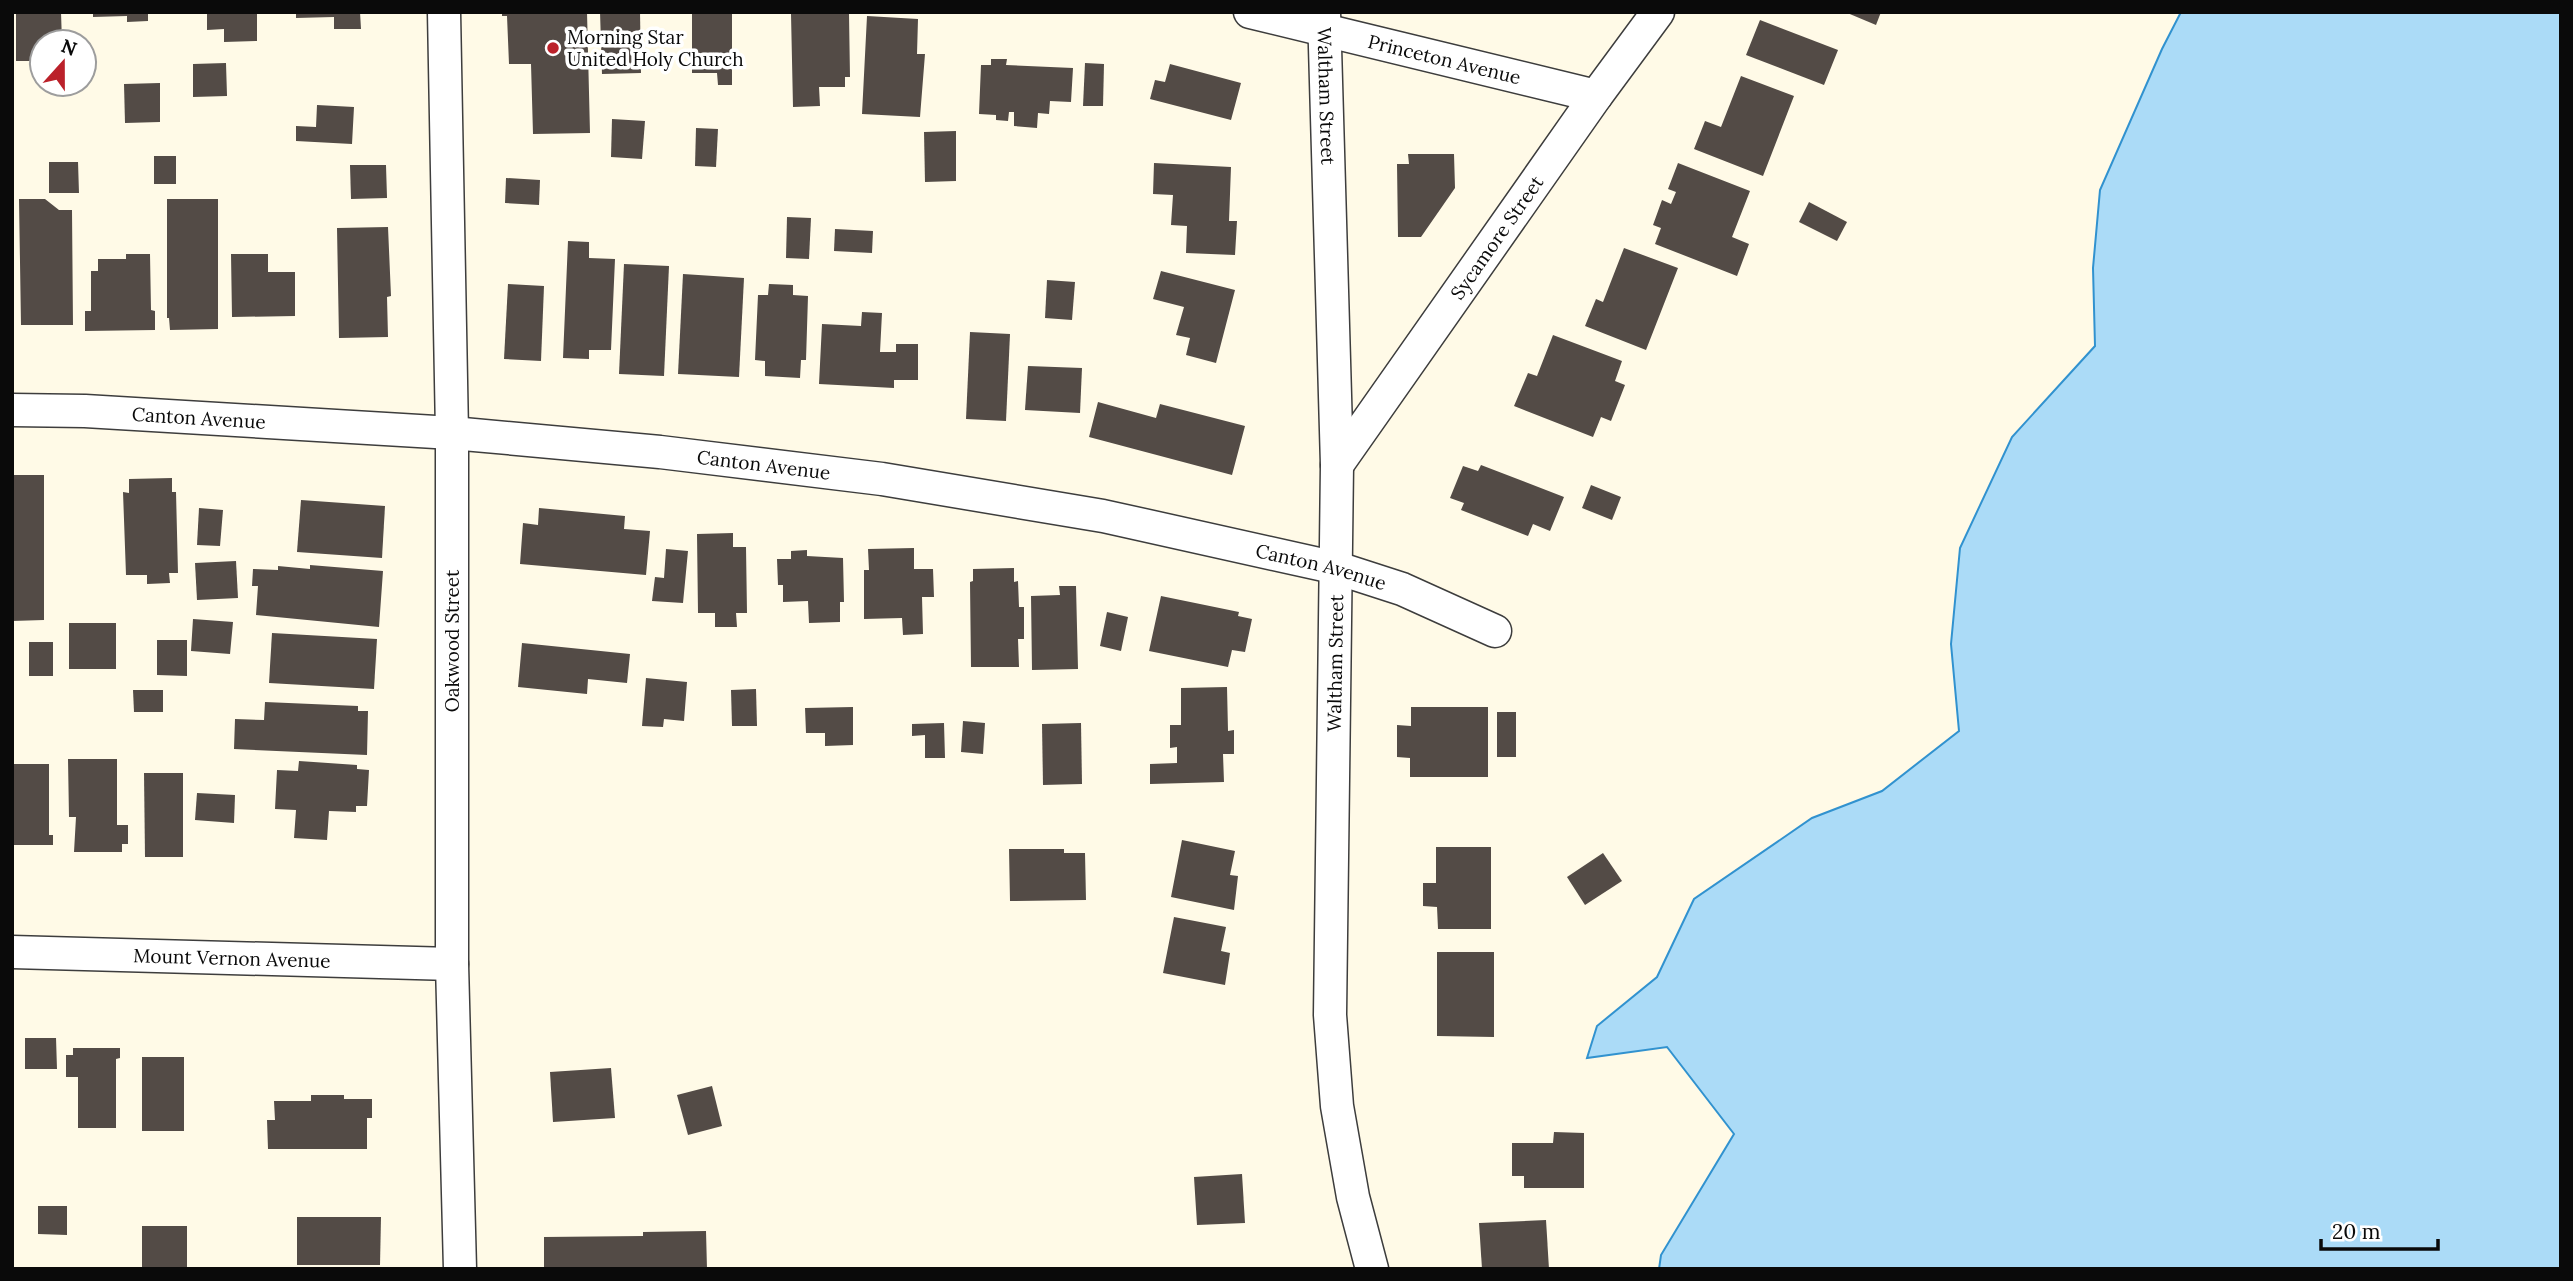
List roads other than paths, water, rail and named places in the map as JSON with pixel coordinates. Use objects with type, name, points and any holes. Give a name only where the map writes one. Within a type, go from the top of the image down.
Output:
[{"type":"street","name":"Oakwood Street","points":[[444,12],[452,433],[452,964],[460,1269]]},
{"type":"street","name":"Princeton Avenue","points":[[1250,12],[1324,20],[1596,96]]},
{"type":"street","name":"Sycamore Street","points":[[1336,465],[1658,12]]},
{"type":"street","name":"Waltham Street","points":[[1324,20],[1337,568],[1330,1015],[1339,1119],[1353,1196],[1372,1269]]},
{"type":"street","name":"Canton Avenue","points":[[12,411],[85,411],[452,433],[660,452],[882,479],[1103,516],[1337,568],[1402,589],[1496,631]]},
{"type":"street","name":"Mount Vernon Avenue","points":[[12,952],[452,964]]},
{"type":"water","points":[[2181,12],[2561,12],[2561,1269],[1659,1269],[1661,1255],[1734,1134],[1667,1047],[1587,1058],[1597,1026],[1657,977],[1694,899],[1812,818],[1882,791],[1959,731],[1951,644],[1960,548],[2012,437],[2095,346],[2093,268],[2100,190]]},
{"type":"place","name":"Morning Star United Holy Church","points":[[553,48]]}]
